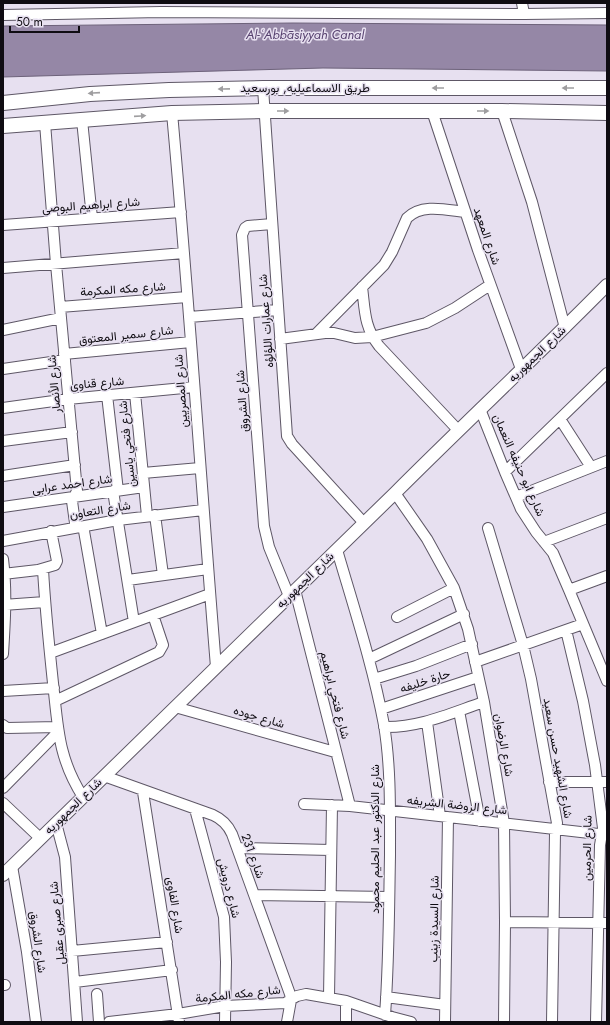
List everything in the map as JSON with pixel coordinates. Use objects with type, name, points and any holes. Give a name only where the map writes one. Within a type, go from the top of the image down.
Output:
[{"type":"highway","name":"طريق الاسماعيليه, بورسعيد","points":[[3,103],[58,96],[129,91],[263,88],[607,88]]},
{"type":"highway","name":"طريق الاسماعيليه, بورسعيد","points":[[3,126],[172,114],[264,111],[502,111],[607,113]]},
{"type":"main road","name":"شارع الجمهوريه","points":[[7,870],[337,550],[458,430],[565,328],[607,285]]},
{"type":"street","points":[[522,3],[524,14]]},
{"type":"street","points":[[3,15],[161,8],[524,14],[607,12]]},
{"type":"street","name":"شارع عمارات اللؤلؤه","points":[[263,88],[286,430],[289,440],[364,523]]},
{"type":"street","name":"شارع المعهد","points":[[432,111],[465,212],[521,369]]},
{"type":"street","points":[[502,111],[532,202],[565,328]]},
{"type":"street","name":"شارع المصريين","points":[[172,114],[188,297],[216,667]]},
{"type":"street","points":[[82,120],[92,218]]},
{"type":"street","name":"شارع الأنصار","points":[[45,123],[52,221],[77,491],[72,501],[75,523],[84,528],[102,634]]},
{"type":"street","points":[[316,334],[384,265],[408,218],[411,215],[418,210],[426,209],[465,212]]},
{"type":"street","name":"شارع ابراهيم البوصى","points":[[3,225],[181,212]]},
{"type":"street","name":"شارع الشروق","points":[[272,224],[248,226],[243,231],[242,235],[264,526],[269,548],[292,593]]},
{"type":"street","points":[[3,268],[184,253]]},
{"type":"street","points":[[280,339],[334,333],[355,338],[372,337],[426,323],[455,308],[490,284]]},
{"type":"street","points":[[362,286],[364,308],[372,337],[458,430]]},
{"type":"street","name":"شارع مكه المكرمة","points":[[60,307],[188,297]]},
{"type":"street","points":[[189,317],[278,310]]},
{"type":"street","points":[[3,330],[61,318]]},
{"type":"street","name":"شارع سمير المعتوق","points":[[3,370],[65,357],[191,342]]},
{"type":"street","points":[[505,472],[607,373]]},
{"type":"street","name":"شارع قناوى","points":[[3,408],[68,399],[194,387]]},
{"type":"street","name":"شارع فتحي ياسين","points":[[135,393],[144,487],[162,575]]},
{"type":"street","points":[[107,395],[118,520],[134,622]]},
{"type":"street","name":"شارع ابو حنيفه النعمان","points":[[480,409],[505,472],[528,521],[553,553],[607,681]]},
{"type":"street","points":[[560,419],[591,467]]},
{"type":"street","points":[[3,441],[72,432]]},
{"type":"street","points":[[516,497],[607,461]]},
{"type":"street","points":[[3,476],[75,465]]},
{"type":"street","points":[[143,473],[200,468]]},
{"type":"street","name":"شارع احمد عرابى","points":[[3,507],[144,487]]},
{"type":"street","name":"شارع الرضوان","points":[[395,493],[427,539],[454,588],[464,614],[472,644],[484,702],[504,823],[504,1022]]},
{"type":"street","name":"شارع التعاون","points":[[3,541],[118,520],[203,510]]},
{"type":"street","points":[[544,542],[607,518]]},
{"type":"street","name":"شارع الشهيد حسن سعيد","points":[[488,528],[523,645],[531,679],[557,823],[554,833],[552,1022]]},
{"type":"street","points":[[4,574],[43,569],[53,566],[56,563],[51,532]]},
{"type":"street","name":"شارع الدكتور عبد الحليم محمود","points":[[337,550],[369,659],[384,727],[390,810],[385,1015]]},
{"type":"street","points":[[3,559],[3,654]]},
{"type":"street","points":[[43,569],[45,602],[60,743],[67,769],[73,782],[83,797]]},
{"type":"street","points":[[128,580],[208,569]]},
{"type":"street","points":[[569,590],[607,576]]},
{"type":"street","points":[[397,617],[454,588]]},
{"type":"street","name":"شارع فتحي ابراهيم","points":[[292,593],[350,806]]},
{"type":"street","points":[[50,653],[210,594]]},
{"type":"street","points":[[4,605],[45,602]]},
{"type":"street","points":[[369,659],[464,614]]},
{"type":"street","points":[[55,701],[161,650],[162,645],[154,615]]},
{"type":"street","points":[[475,662],[583,624]]},
{"type":"street","name":"شارع الحرمين","points":[[566,630],[602,782],[603,828],[605,834],[600,845],[603,923],[596,1022]]},
{"type":"street","points":[[374,679],[416,666],[472,644]]},
{"type":"street","name":"حارة خليفه","points":[[381,709],[478,677]]},
{"type":"street","points":[[3,691],[54,688]]},
{"type":"street","points":[[384,727],[411,726],[427,722],[484,702]]},
{"type":"street","name":"شارع جوده","points":[[175,707],[335,752]]},
{"type":"street","points":[[459,711],[480,820]]},
{"type":"street","name":"شارع السيدة زينب","points":[[427,722],[444,817],[445,1022]]},
{"type":"street","points":[[3,725],[6,728],[58,729]]},
{"type":"street","points":[[3,788],[58,729]]},
{"type":"street","name":"شارع 231","points":[[104,776],[143,792],[213,815],[223,821],[230,829],[290,994],[291,1000],[287,1022]]},
{"type":"street","points":[[549,782],[602,782]]},
{"type":"street","name":"شارع الفاوى","points":[[143,792],[172,970],[178,1018]]},
{"type":"street","points":[[3,803],[40,838]]},
{"type":"street","name":"شارع الروضة الشريفه","points":[[304,804],[350,806],[605,834]]},
{"type":"street","points":[[329,997],[332,805]]},
{"type":"street","name":"شارع درويش","points":[[195,809],[224,917],[226,962],[225,1022]]},
{"type":"street","name":"شارع صبرى عقيل","points":[[56,823],[65,858],[77,1022]]},
{"type":"street","points":[[237,848],[331,850]]},
{"type":"street","name":"شارع الشروق","points":[[7,870],[27,952],[36,1022]]},
{"type":"street","points":[[254,895],[389,897]]},
{"type":"street","points":[[505,922],[603,923]]},
{"type":"street","points":[[72,951],[167,942]]},
{"type":"street","points":[[75,982],[172,970]]},
{"type":"street","points":[[97,994],[99,1022]]},
{"type":"street","name":"شارع مكه المكرمة","points":[[109,1022],[178,1018],[225,1006],[282,1003],[301,994],[329,997],[346,1001],[399,1021],[411,1022]]},
{"type":"street","points":[[386,997],[446,1005]]},
{"type":"street","points":[[346,1001],[346,1022]]},
{"type":"water","name":"Al-ʿAbbāsiyyah Canal","points":[[293,23],[607,25],[607,71],[323,68],[3,77],[3,26]]}]
